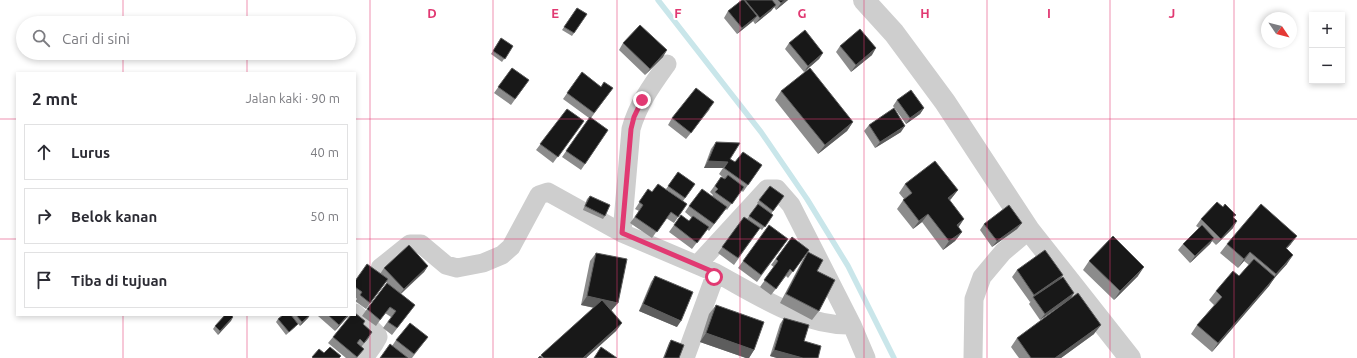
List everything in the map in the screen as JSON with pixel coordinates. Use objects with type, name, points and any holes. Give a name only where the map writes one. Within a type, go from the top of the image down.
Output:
[{"type":"street","points":[[864,0],[894,33],[945,102],[1029,230],[1130,358]]},
{"type":"street","points":[[622,233],[631,129],[634,117],[642,100],[666,64]]},
{"type":"street","points":[[698,264],[767,189],[777,188],[791,205],[866,358]]},
{"type":"street","points":[[380,268],[410,244],[420,244],[446,265],[457,268],[482,263],[502,255],[511,247],[539,195],[548,192],[622,233],[698,264],[714,278],[808,319],[855,333]]},
{"type":"street","points":[[973,358],[974,299],[982,277],[1003,252],[1029,230]]},
{"type":"street","points":[[684,358],[714,278]]},
{"type":"street","points":[[356,314],[377,334],[378,337],[364,358]]},
{"type":"building","points":[[744,0],[757,16],[742,28],[728,11]]},
{"type":"building","points":[[745,0],[772,0],[776,5],[760,18]]},
{"type":"building","points":[[778,0],[785,0],[781,3]]},
{"type":"building","points":[[577,8],[587,14],[574,33],[564,27]]},
{"type":"building","points":[[640,25],[667,50],[650,69],[623,43]]},
{"type":"building","points":[[860,29],[876,48],[856,65],[840,46]]},
{"type":"building","points":[[805,30],[823,53],[808,66],[789,43]]},
{"type":"building","points":[[501,38],[513,46],[505,59],[493,51]]},
{"type":"building","points":[[512,68],[529,80],[515,99],[498,87]]},
{"type":"building","points":[[810,68],[853,122],[825,145],[781,91]]},
{"type":"building","points":[[582,72],[601,87],[604,82],[613,88],[594,113],[567,93]]},
{"type":"building","points":[[696,88],[714,102],[691,133],[672,118]]},
{"type":"building","points":[[911,90],[924,108],[910,118],[897,100]]},
{"type":"building","points":[[894,108],[905,126],[880,142],[869,125]]},
{"type":"building","points":[[567,109],[584,121],[558,157],[540,144]]},
{"type":"building","points":[[590,117],[608,130],[585,164],[566,151]]},
{"type":"building","points":[[716,142],[740,143],[730,159],[735,162],[743,152],[762,165],[748,185],[724,168],[728,162],[708,161]]},
{"type":"building","points":[[935,161],[958,190],[948,198],[964,219],[957,225],[962,232],[949,241],[928,214],[919,221],[903,200],[912,193],[905,184]]},
{"type":"building","points":[[678,172],[695,184],[685,198],[668,186]]},
{"type":"building","points":[[728,175],[744,187],[732,204],[715,192],[718,189],[715,186],[721,177],[725,179]]},
{"type":"building","points":[[658,184],[687,204],[678,217],[671,212],[657,232],[635,217],[643,205],[639,202],[648,189],[652,192]]},
{"type":"building","points":[[770,186],[784,196],[773,211],[759,200]]},
{"type":"building","points":[[702,189],[727,207],[714,224],[689,206]]},
{"type":"building","points":[[590,196],[610,205],[605,216],[585,206]]},
{"type":"building","points":[[1217,202],[1223,207],[1225,204],[1236,215],[1233,217],[1237,221],[1221,239],[1201,219]]},
{"type":"building","points":[[758,204],[773,215],[765,227],[749,216]]},
{"type":"building","points":[[1261,204],[1297,236],[1286,248],[1293,255],[1276,274],[1250,252],[1244,259],[1227,244]]},
{"type":"building","points":[[1009,205],[1022,223],[997,241],[984,224]]},
{"type":"building","points":[[681,215],[689,221],[693,216],[709,227],[697,243],[674,225]]},
{"type":"building","points":[[744,217],[760,228],[738,258],[722,247]]},
{"type":"building","points":[[769,225],[788,239],[761,275],[743,261]]},
{"type":"building","points":[[1202,225],[1214,238],[1195,256],[1183,244]]},
{"type":"building","points":[[1113,236],[1144,267],[1120,291],[1089,261]]},
{"type":"building","points":[[792,237],[809,250],[793,272],[790,269],[776,289],[764,280],[778,261],[776,259]]},
{"type":"building","points":[[409,245],[428,266],[404,289],[384,268]]},
{"type":"building","points":[[1045,250],[1063,275],[1034,295],[1017,270]]},
{"type":"building","points":[[808,252],[823,260],[817,271],[835,280],[819,311],[786,294]]},
{"type":"building","points":[[596,253],[627,259],[618,303],[587,296]]},
{"type":"building","points":[[1254,259],[1275,277],[1218,343],[1197,325],[1222,297],[1216,291],[1233,271],[1239,276]]},
{"type":"building","points":[[367,264],[388,279],[370,303],[360,295],[362,292],[356,288],[356,280]]},
{"type":"building","points":[[655,276],[693,292],[681,321],[643,304]]},
{"type":"building","points":[[1063,277],[1074,293],[1045,314],[1033,297]]},
{"type":"building","points":[[387,283],[415,305],[397,328],[388,322],[396,311],[390,307],[380,320],[367,309]]},
{"type":"building","points":[[1078,293],[1101,325],[1055,358],[1031,358],[1017,338]]},
{"type":"building","points":[[602,300],[622,323],[583,358],[544,358],[541,355]]},
{"type":"building","points":[[716,305],[764,322],[754,350],[706,333]]},
{"type":"building","points":[[356,314],[365,321],[363,324],[372,332],[364,343],[360,339],[357,343],[364,349],[357,357],[333,337],[350,316],[356,316]]},
{"type":"building","points":[[224,316],[233,317],[220,331],[215,326]]},
{"type":"building","points":[[282,316],[292,316],[298,324],[289,332],[278,319]]},
{"type":"building","points":[[297,316],[309,316],[302,322]]},
{"type":"building","points":[[329,316],[347,316],[339,325]]},
{"type":"building","points":[[784,318],[809,325],[804,341],[821,346],[818,358],[803,358],[774,350]]},
{"type":"building","points":[[410,323],[428,337],[414,354],[396,340]]},
{"type":"building","points":[[671,340],[684,345],[679,358],[664,358]]},
{"type":"building","points":[[390,344],[408,358],[380,358]]},
{"type":"building","points":[[330,347],[341,356],[339,358],[312,357],[319,349],[324,353]]},
{"type":"building","points":[[601,347],[617,358],[594,358]]},
{"type":"waterway","points":[[658,0],[761,132],[807,199],[848,266],[894,358]]},
{"type":"route","points":[[642,100],[634,117],[631,129],[622,233],[698,264],[716,273],[714,277]]}]
